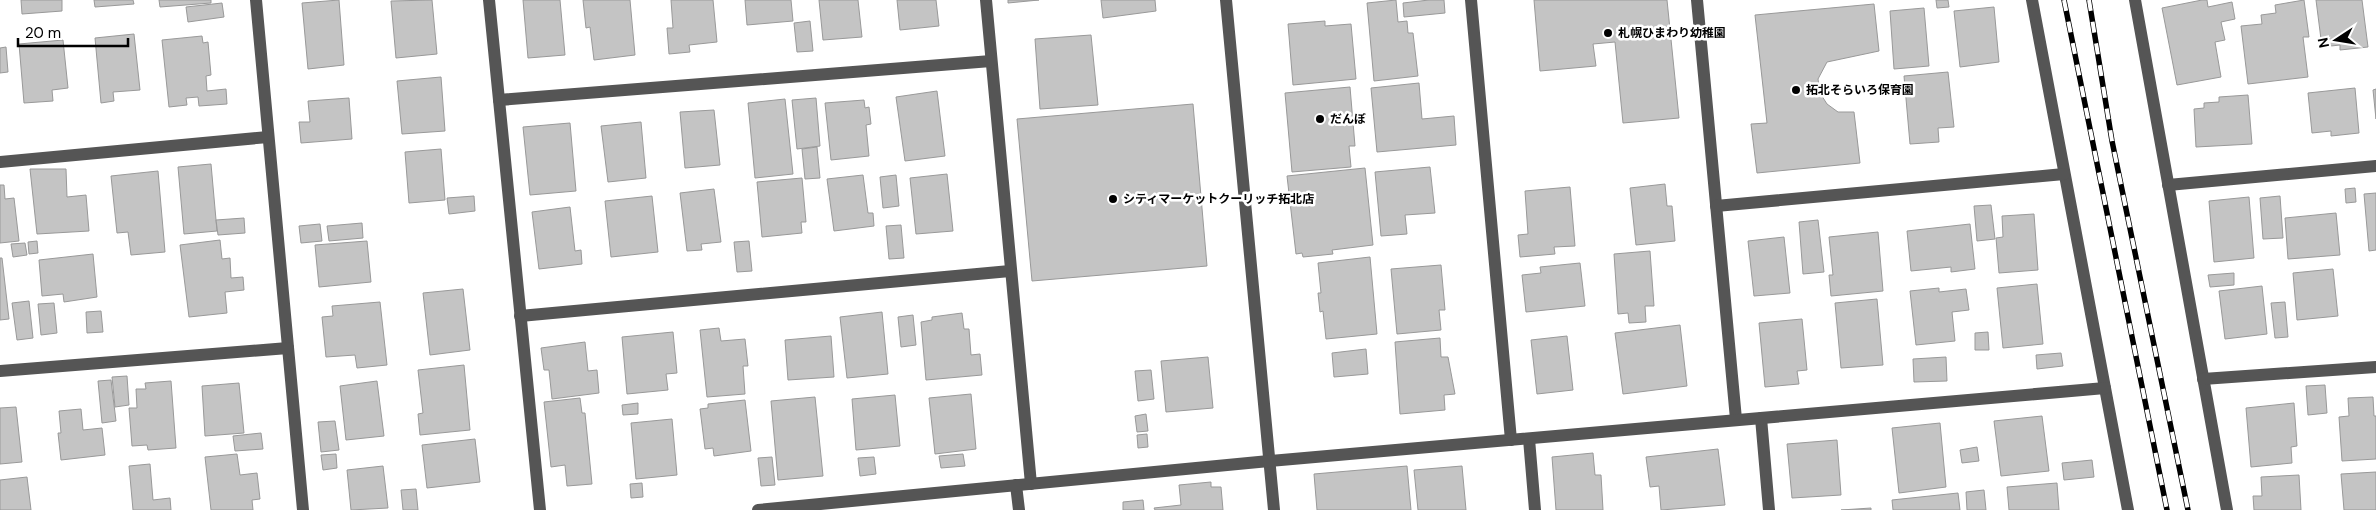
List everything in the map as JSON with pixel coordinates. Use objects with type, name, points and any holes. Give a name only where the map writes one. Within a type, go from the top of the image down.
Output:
[{"type":"street","points":[[256,0],[303,510]]},
{"type":"street","points":[[489,0],[540,510]]},
{"type":"street","points":[[986,0],[1031,484]]},
{"type":"street","points":[[1226,0],[1274,510]]},
{"type":"street","points":[[1471,0],[1511,440]]},
{"type":"street","points":[[1697,0],[1736,419]]},
{"type":"street","points":[[2032,0],[2128,510]]},
{"type":"street","points":[[2135,0],[2228,510]]},
{"type":"street","points":[[499,100],[991,61]]},
{"type":"street","points":[[0,162],[268,138]]},
{"type":"street","points":[[2168,185],[2376,166]]},
{"type":"street","points":[[1716,206],[2064,174]]},
{"type":"street","points":[[520,316],[1010,271]]},
{"type":"street","points":[[0,371],[288,348]]},
{"type":"street","points":[[2203,379],[2376,367]]},
{"type":"street","points":[[758,510],[1269,461],[2105,388]]},
{"type":"street","points":[[1761,418],[1769,510]]},
{"type":"street","points":[[1528,439],[1535,510]]},
{"type":"street","points":[[1016,485],[1019,510]]},
{"type":"building","points":[[21,0],[62,0],[62,11],[22,14]]},
{"type":"building","points":[[94,0],[133,0],[134,4],[95,7]]},
{"type":"building","points":[[159,0],[211,0],[211,3],[160,7]]},
{"type":"building","points":[[339,0],[344,65],[308,69],[302,3]]},
{"type":"building","points":[[432,0],[437,54],[396,58],[391,1]]},
{"type":"building","points":[[523,0],[560,0],[565,55],[528,58]]},
{"type":"building","points":[[583,0],[630,0],[635,55],[594,60],[590,27],[586,28]]},
{"type":"building","points":[[671,0],[713,0],[717,42],[689,45],[690,52],[669,54],[667,28],[673,28]]},
{"type":"building","points":[[745,0],[791,0],[793,21],[747,25]]},
{"type":"building","points":[[819,0],[858,0],[862,37],[823,40]]},
{"type":"building","points":[[897,0],[936,0],[939,26],[900,30]]},
{"type":"building","points":[[1008,0],[1039,0],[1008,3]]},
{"type":"building","points":[[1101,0],[1155,0],[1156,11],[1103,18]]},
{"type":"building","points":[[1396,0],[1398,22],[1407,21],[1408,33],[1413,33],[1418,76],[1374,81],[1367,3]]},
{"type":"building","points":[[1444,0],[1445,13],[1404,17],[1403,3]]},
{"type":"building","points":[[1534,0],[1667,0],[1679,118],[1623,123],[1615,42],[1593,44],[1596,66],[1540,71]]},
{"type":"building","points":[[1936,0],[1948,0],[1949,7],[1937,8]]},
{"type":"building","points":[[2207,0],[2208,7],[2232,2],[2235,19],[2221,22],[2225,40],[2215,42],[2221,77],[2177,85],[2162,8]]},
{"type":"building","points":[[2304,0],[2309,37],[2303,37],[2308,77],[2248,84],[2241,26],[2262,24],[2261,15],[2276,13],[2275,5]]},
{"type":"building","points":[[2316,0],[2362,0],[2368,47],[2340,50],[2340,45],[2322,47]]},
{"type":"building","points":[[222,3],[224,17],[188,22],[186,7]]},
{"type":"building","points":[[1874,4],[1879,51],[1827,62],[1818,79],[1820,93],[1827,104],[1838,112],[1854,112],[1860,163],[1757,173],[1751,124],[1767,123],[1755,15]]},
{"type":"building","points":[[1994,7],[1999,62],[1960,67],[1954,11]]},
{"type":"building","points":[[1924,8],[1929,66],[1894,69],[1890,11]]},
{"type":"building","points":[[810,21],[813,51],[797,52],[794,23]]},
{"type":"building","points":[[1325,21],[1325,26],[1351,24],[1356,79],[1293,85],[1288,24]]},
{"type":"building","points":[[134,34],[140,90],[113,92],[114,101],[101,103],[95,38]]},
{"type":"building","points":[[1091,35],[1098,105],[1040,109],[1035,39]]},
{"type":"building","points":[[202,36],[203,43],[208,42],[211,75],[206,76],[207,91],[226,89],[227,104],[199,106],[198,97],[186,98],[187,105],[169,107],[162,40]]},
{"type":"building","points":[[63,40],[68,88],[52,90],[53,101],[24,103],[19,44]]},
{"type":"building","points":[[6,47],[8,72],[0,73],[0,48]]},
{"type":"building","points":[[1948,72],[1954,127],[1938,128],[1939,142],[1910,144],[1904,76]]},
{"type":"building","points":[[441,77],[445,131],[402,134],[397,81]]},
{"type":"building","points":[[1419,83],[1422,119],[1454,116],[1456,145],[1377,152],[1371,88]]},
{"type":"building","name":"だんぼ","points":[[1350,87],[1355,146],[1349,146],[1351,167],[1292,172],[1285,93]]},
{"type":"building","points":[[2355,88],[2359,133],[2331,136],[2331,131],[2312,133],[2308,93]]},
{"type":"building","points":[[2376,89],[2376,119],[2373,90]]},
{"type":"building","points":[[937,91],[945,156],[905,161],[896,97]]},
{"type":"building","points":[[2248,95],[2252,144],[2196,147],[2194,109],[2204,108],[2204,103],[2219,102],[2219,97]]},
{"type":"building","points":[[349,98],[352,139],[301,143],[299,122],[310,122],[308,101]]},
{"type":"building","points":[[816,98],[820,146],[797,149],[792,100]]},
{"type":"building","points":[[785,99],[793,174],[755,178],[748,103]]},
{"type":"building","points":[[864,100],[865,108],[869,107],[871,124],[866,125],[869,156],[831,160],[825,103]]},
{"type":"building","points":[[1193,104],[1207,266],[1032,281],[1017,119]]},
{"type":"building","points":[[714,110],[720,165],[685,168],[680,112]]},
{"type":"building","points":[[641,122],[646,178],[608,182],[601,126]]},
{"type":"building","points":[[570,123],[576,191],[530,195],[523,127]]},
{"type":"building","points":[[817,147],[820,178],[805,179],[802,149]]},
{"type":"building","points":[[441,149],[445,200],[409,203],[405,152]]},
{"type":"building","points":[[211,164],[217,231],[184,234],[178,167]]},
{"type":"building","points":[[1430,167],[1435,213],[1405,215],[1407,234],[1381,236],[1375,172]]},
{"type":"building","points":[[1365,168],[1373,245],[1332,250],[1333,254],[1303,257],[1302,253],[1296,254],[1287,176]]},
{"type":"building","points":[[30,169],[66,169],[67,197],[86,195],[89,231],[37,234]]},
{"type":"building","points":[[158,171],[165,252],[131,255],[128,232],[117,233],[111,176]]},
{"type":"building","points":[[947,174],[953,231],[916,234],[910,178]]},
{"type":"building","points":[[863,175],[868,213],[873,213],[874,226],[834,231],[827,179]]},
{"type":"building","points":[[896,175],[899,206],[883,208],[880,177]]},
{"type":"building","points":[[802,178],[806,222],[801,222],[802,233],[762,237],[757,182]]},
{"type":"building","points":[[1665,184],[1667,206],[1672,206],[1675,241],[1636,245],[1630,188]]},
{"type":"building","points":[[0,185],[4,185],[5,199],[14,198],[19,241],[0,243]]},
{"type":"building","points":[[1570,187],[1575,246],[1554,247],[1555,254],[1520,257],[1518,235],[1528,234],[1525,191]]},
{"type":"building","points":[[2355,188],[2356,202],[2346,203],[2345,189]]},
{"type":"building","points":[[714,189],[721,242],[701,244],[702,250],[687,251],[680,193]]},
{"type":"building","points":[[2376,193],[2376,250],[2369,251],[2364,194]]},
{"type":"building","points":[[474,196],[475,211],[449,214],[447,198]]},
{"type":"building","points":[[652,196],[658,252],[611,257],[605,201]]},
{"type":"building","points":[[2280,196],[2283,238],[2263,239],[2260,198]]},
{"type":"building","points":[[2249,197],[2254,258],[2214,262],[2209,201]]},
{"type":"building","points":[[1991,205],[1995,239],[1977,241],[1974,206]]},
{"type":"building","points":[[570,207],[575,251],[581,250],[582,264],[539,269],[532,212]]},
{"type":"building","points":[[2336,213],[2340,255],[2288,259],[2285,218]]},
{"type":"building","points":[[2034,214],[2038,270],[1999,273],[1996,238],[2003,237],[2002,216]]},
{"type":"building","points":[[244,218],[245,233],[218,235],[216,220]]},
{"type":"building","points":[[1818,220],[1824,272],[1803,274],[1799,222]]},
{"type":"building","points":[[362,223],[363,238],[329,241],[327,226]]},
{"type":"building","points":[[320,224],[322,241],[301,243],[299,226]]},
{"type":"building","points":[[1970,224],[1975,269],[1951,272],[1951,267],[1911,271],[1907,231]]},
{"type":"building","points":[[901,225],[904,258],[889,259],[886,226]]},
{"type":"building","points":[[1878,232],[1883,291],[1831,296],[1829,275],[1833,275],[1829,237]]},
{"type":"building","points":[[1784,237],[1790,293],[1754,296],[1748,241]]},
{"type":"building","points":[[220,240],[222,259],[230,258],[231,278],[243,277],[244,290],[225,292],[227,313],[189,317],[180,245]]},
{"type":"building","points":[[37,241],[38,253],[29,254],[28,242]]},
{"type":"building","points":[[367,241],[371,282],[319,287],[315,245]]},
{"type":"building","points":[[749,241],[752,271],[737,272],[734,242]]},
{"type":"building","points":[[25,243],[27,255],[13,257],[11,244]]},
{"type":"building","points":[[1650,251],[1654,306],[1645,306],[1646,322],[1629,323],[1628,313],[1618,314],[1614,254]]},
{"type":"building","points":[[93,254],[97,297],[64,302],[63,294],[42,296],[39,260]]},
{"type":"building","points":[[1370,257],[1377,334],[1326,339],[1323,311],[1320,312],[1318,293],[1321,293],[1318,263]]},
{"type":"building","points":[[0,258],[2,258],[9,319],[0,320]]},
{"type":"building","points":[[1580,263],[1585,306],[1526,312],[1522,275],[1541,273],[1540,267]]},
{"type":"building","points":[[1441,265],[1445,310],[1439,310],[1441,330],[1397,334],[1391,269]]},
{"type":"building","points":[[2333,269],[2338,316],[2297,320],[2293,273]]},
{"type":"building","points":[[2234,273],[2234,285],[2210,287],[2208,275]]},
{"type":"building","points":[[2037,284],[2043,344],[2003,348],[1997,288]]},
{"type":"building","points":[[2262,286],[2267,334],[2225,339],[2219,291]]},
{"type":"building","points":[[1939,288],[1939,292],[1966,289],[1969,310],[1952,312],[1955,341],[1916,345],[1910,291]]},
{"type":"building","points":[[463,289],[470,350],[430,355],[423,293]]},
{"type":"building","points":[[1877,299],[1883,365],[1841,368],[1835,303]]},
{"type":"building","points":[[29,301],[33,338],[17,340],[12,303]]},
{"type":"building","points":[[380,302],[387,365],[357,368],[355,355],[326,357],[322,317],[333,316],[332,306]]},
{"type":"building","points":[[2285,302],[2288,337],[2275,338],[2271,303]]},
{"type":"building","points":[[54,303],[57,333],[41,335],[38,304]]},
{"type":"building","points":[[101,311],[103,332],[87,333],[86,312]]},
{"type":"building","points":[[882,312],[888,374],[847,378],[840,317]]},
{"type":"building","points":[[962,313],[964,329],[969,329],[971,355],[980,354],[982,375],[926,380],[921,322],[932,320],[932,317]]},
{"type":"building","points":[[913,315],[916,345],[901,347],[898,317]]},
{"type":"building","points":[[1802,319],[1807,370],[1797,371],[1799,384],[1765,387],[1759,323]]},
{"type":"building","points":[[1680,325],[1687,386],[1623,394],[1615,333]]},
{"type":"building","points":[[719,328],[721,341],[745,339],[748,366],[743,366],[745,394],[707,397],[700,330]]},
{"type":"building","points":[[673,332],[677,373],[666,374],[668,390],[627,394],[622,337]]},
{"type":"building","points":[[1988,332],[1989,350],[1975,350],[1975,333]]},
{"type":"building","points":[[831,336],[834,377],[788,380],[785,340]]},
{"type":"building","points":[[1567,336],[1573,390],[1537,394],[1531,340]]},
{"type":"building","points":[[1440,338],[1441,357],[1448,357],[1455,394],[1444,395],[1445,410],[1400,414],[1395,342]]},
{"type":"building","points":[[585,342],[588,371],[597,370],[599,393],[552,399],[549,370],[544,370],[541,348]]},
{"type":"building","points":[[1366,349],[1368,374],[1334,377],[1332,353]]},
{"type":"building","points":[[2061,353],[2063,366],[2037,369],[2036,355]]},
{"type":"building","points":[[1208,357],[1213,408],[1166,412],[1161,361]]},
{"type":"building","points":[[1946,357],[1947,381],[1914,382],[1913,359]]},
{"type":"building","points":[[464,365],[470,430],[420,435],[418,414],[423,413],[418,370]]},
{"type":"building","points":[[1151,370],[1154,399],[1138,401],[1135,371]]},
{"type":"building","points":[[127,376],[129,405],[115,407],[112,377]]},
{"type":"building","points":[[111,380],[116,421],[102,423],[98,381]]},
{"type":"building","points":[[171,381],[176,448],[148,450],[147,445],[132,446],[129,408],[137,408],[136,389],[146,389],[145,383]]},
{"type":"building","points":[[377,381],[384,436],[346,440],[340,386]]},
{"type":"building","points":[[239,383],[244,433],[205,436],[202,386]]},
{"type":"building","points":[[2325,385],[2327,413],[2308,415],[2306,386]]},
{"type":"building","points":[[971,394],[976,449],[935,454],[929,398]]},
{"type":"building","points":[[895,395],[900,446],[856,450],[852,399]]},
{"type":"building","points":[[815,397],[823,476],[778,480],[771,401]]},
{"type":"building","points":[[2373,397],[2374,416],[2376,416],[2376,459],[2342,461],[2339,417],[2349,416],[2348,398]]},
{"type":"building","points":[[580,398],[582,413],[585,413],[592,484],[567,486],[565,465],[551,467],[544,402]]},
{"type":"building","points":[[745,400],[751,451],[714,456],[713,448],[705,449],[700,409],[708,408],[708,404]]},
{"type":"building","points":[[638,403],[638,414],[623,415],[622,405]]},
{"type":"building","points":[[2294,403],[2297,446],[2291,447],[2292,463],[2251,467],[2246,408]]},
{"type":"building","points":[[16,407],[22,462],[0,464],[0,408]]},
{"type":"building","points":[[81,409],[83,430],[102,428],[105,455],[61,460],[58,433],[61,433],[59,411]]},
{"type":"building","points":[[1146,414],[1148,431],[1137,432],[1135,416]]},
{"type":"building","points":[[2042,416],[2049,471],[2001,476],[1994,421]]},
{"type":"building","points":[[672,419],[677,475],[636,479],[631,423]]},
{"type":"building","points":[[335,421],[339,450],[321,452],[318,422]]},
{"type":"building","points":[[1940,423],[1946,487],[1899,493],[1892,428]]},
{"type":"building","points":[[261,433],[263,449],[235,451],[233,436]]},
{"type":"building","points":[[1147,434],[1148,447],[1138,448],[1137,435]]},
{"type":"building","points":[[475,439],[480,482],[427,488],[422,445]]},
{"type":"building","points":[[1837,440],[1841,495],[1792,498],[1787,444]]},
{"type":"building","points":[[1977,447],[1979,461],[1962,463],[1960,450]]},
{"type":"building","points":[[1718,449],[1725,505],[1661,510],[1659,486],[1650,487],[1646,457]]},
{"type":"building","points":[[1593,453],[1595,475],[1601,475],[1603,510],[1556,510],[1552,457]]},
{"type":"building","points":[[237,454],[240,475],[257,473],[260,499],[252,500],[253,510],[211,510],[205,457]]},
{"type":"building","points":[[336,454],[337,468],[323,470],[321,455]]},
{"type":"building","points":[[963,454],[965,466],[941,468],[939,456]]},
{"type":"building","points":[[772,457],[775,485],[761,486],[758,458]]},
{"type":"building","points":[[874,457],[876,474],[860,476],[858,458]]},
{"type":"building","points":[[2092,460],[2094,477],[2064,480],[2062,463]]},
{"type":"building","points":[[150,464],[153,500],[170,498],[171,510],[133,510],[129,466]]},
{"type":"building","points":[[383,466],[388,508],[351,510],[347,470]]},
{"type":"building","points":[[1407,466],[1411,510],[1317,510],[1314,474]]},
{"type":"building","points":[[1462,466],[1466,510],[1418,510],[1414,470]]},
{"type":"building","points":[[2376,472],[2376,510],[2344,510],[2341,474]]},
{"type":"building","points":[[2299,475],[2301,510],[2254,510],[2253,496],[2262,496],[2261,477]]},
{"type":"building","points":[[27,477],[31,510],[0,510],[0,480]]},
{"type":"building","points":[[1211,482],[1211,487],[1221,487],[1223,510],[1155,510],[1154,508],[1181,505],[1179,485]]},
{"type":"building","points":[[642,483],[643,497],[631,498],[630,484]]},
{"type":"building","points":[[2057,483],[2059,510],[2009,510],[2007,487]]},
{"type":"building","points":[[416,489],[418,510],[403,510],[401,490]]},
{"type":"building","points":[[1984,490],[1986,510],[1967,510],[1966,492]]},
{"type":"building","points":[[1958,493],[1960,510],[1893,510],[1892,500]]},
{"type":"building","points":[[1143,500],[1144,510],[1123,510],[1123,502]]},
{"type":"building","points":[[1871,508],[1871,510],[1841,510]]},
{"type":"railway","points":[[2064,0],[2167,510]]},
{"type":"railway","points":[[2089,0],[2112,141],[2188,510]]},
{"type":"place","name":"札幌ひまわり幼稚園","points":[[1608,33]]},
{"type":"place","name":"拓北そらいろ保育園","points":[[1796,90]]},
{"type":"place","name":"だんぼ","points":[[1320,119]]},
{"type":"place","name":"シティマーケットクーリッチ拓北店","points":[[1113,199]]}]
